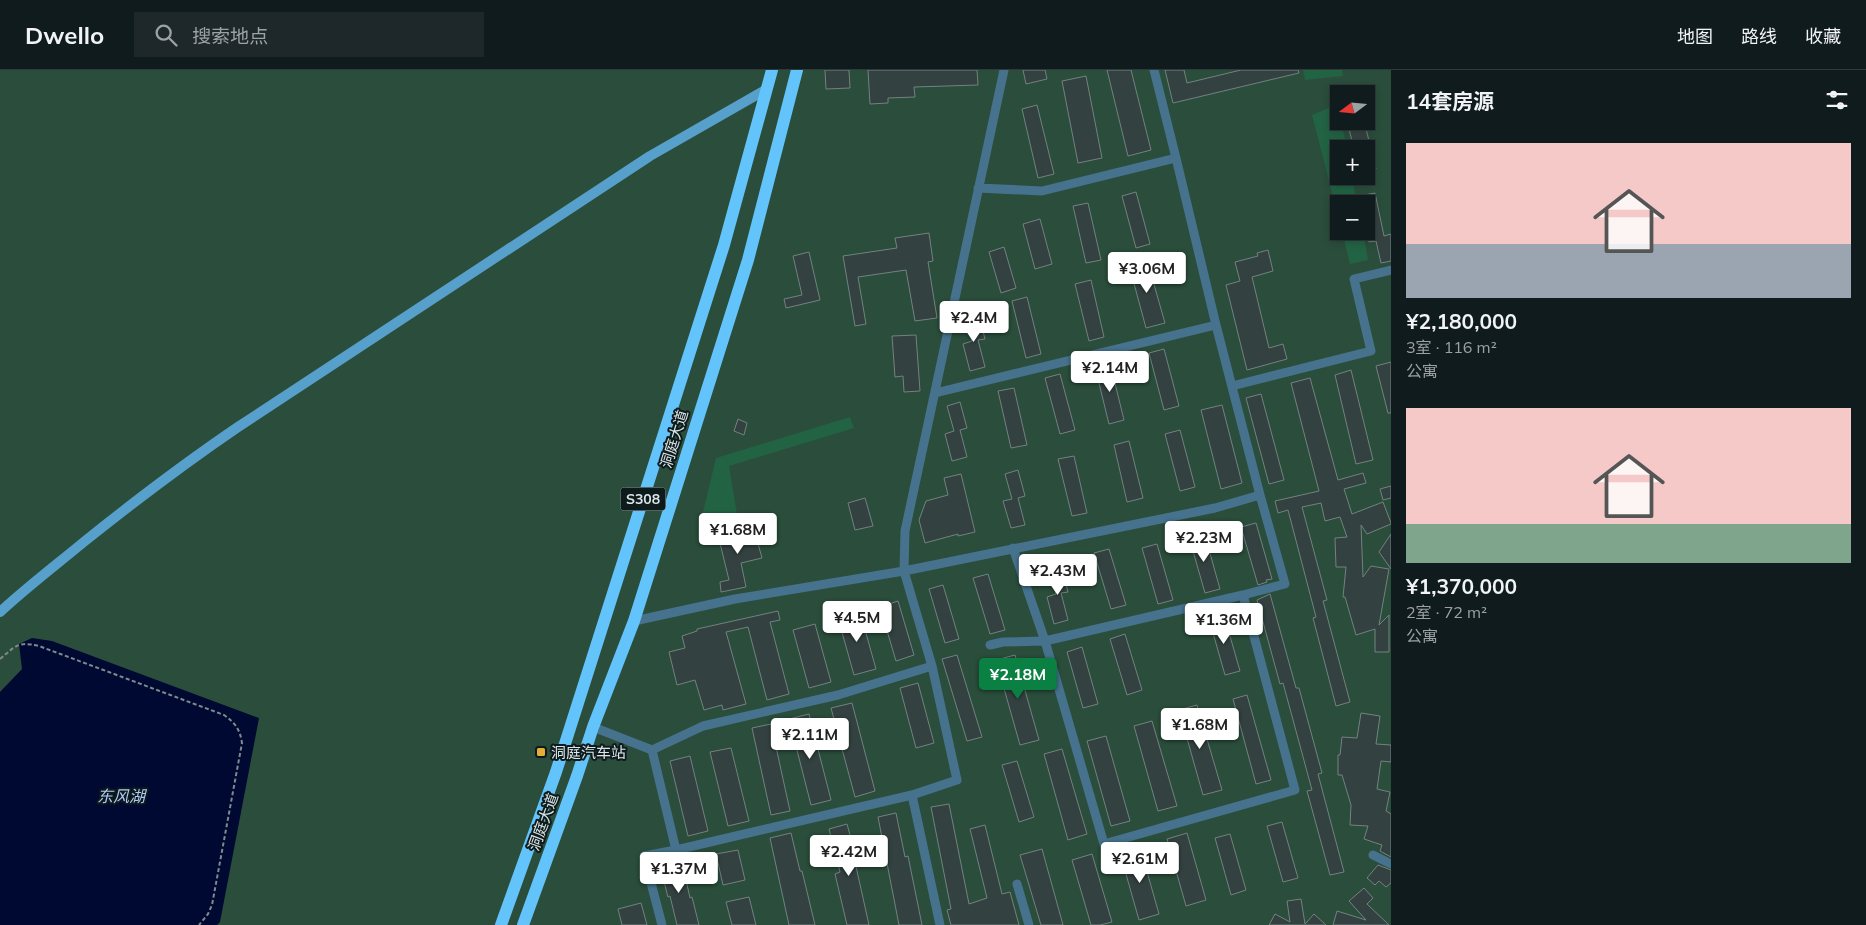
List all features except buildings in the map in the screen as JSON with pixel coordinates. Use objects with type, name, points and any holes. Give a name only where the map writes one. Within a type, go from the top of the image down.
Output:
[{"type":"main road","name":"洞庭大道","points":[[501,925],[556,772],[721,255],[772,70]]},
{"type":"main road","name":"洞庭大道","points":[[523,925],[577,776],[592,727],[634,621],[748,260],[797,70]]},
{"type":"street","points":[[662,925],[644,856],[912,795],[957,780],[932,666],[904,571],[905,531],[1004,70]]},
{"type":"street","points":[[990,644],[1045,642],[1285,584],[1260,496],[1216,325],[1154,70]]},
{"type":"street","points":[[0,612],[123,511],[184,464],[230,432],[650,156],[767,89]]},
{"type":"street","points":[[978,188],[1042,191],[1176,158]]},
{"type":"street","points":[[1232,386],[1370,351],[1354,279],[1391,270]]},
{"type":"street","points":[[935,393],[1216,325]]},
{"type":"street","points":[[634,621],[735,599],[904,571],[1215,508],[1260,496]]},
{"type":"street","points":[[1013,548],[1045,642],[1104,844],[1296,790],[1243,595]]},
{"type":"street","points":[[592,727],[652,750],[703,726],[838,695],[932,666]]},
{"type":"street","points":[[652,750],[676,850]]},
{"type":"street","points":[[912,795],[940,925]]},
{"type":"street","points":[[1373,855],[1391,864]]},
{"type":"street","points":[[1017,884],[1029,925]]},
{"type":"path","points":[[0,659],[16,646],[25,643],[38,646],[224,715],[234,723],[240,733],[242,743],[212,906],[199,925]]},
{"type":"green space","points":[[0,70],[1391,70],[1391,925],[0,925]]},
{"type":"green space","points":[[1303,70],[1342,70],[1343,76],[1305,80]]},
{"type":"green space","points":[[1330,107],[1330,130],[1343,130],[1345,140],[1330,140],[1330,184],[1312,115]]},
{"type":"green space","points":[[1330,185],[1354,185],[1355,195],[1333,195]]},
{"type":"green space","points":[[1344,240],[1365,240],[1368,260],[1350,264]]},
{"type":"green space","points":[[850,417],[854,428],[729,466],[738,521],[698,533],[716,458]]},
{"type":"water","name":"东风湖","points":[[32,638],[52,641],[259,718],[220,922],[217,925],[0,925],[0,692],[22,669],[19,644]]},
{"type":"place","name":"洞庭汽车站","points":[[541,752]]}]
